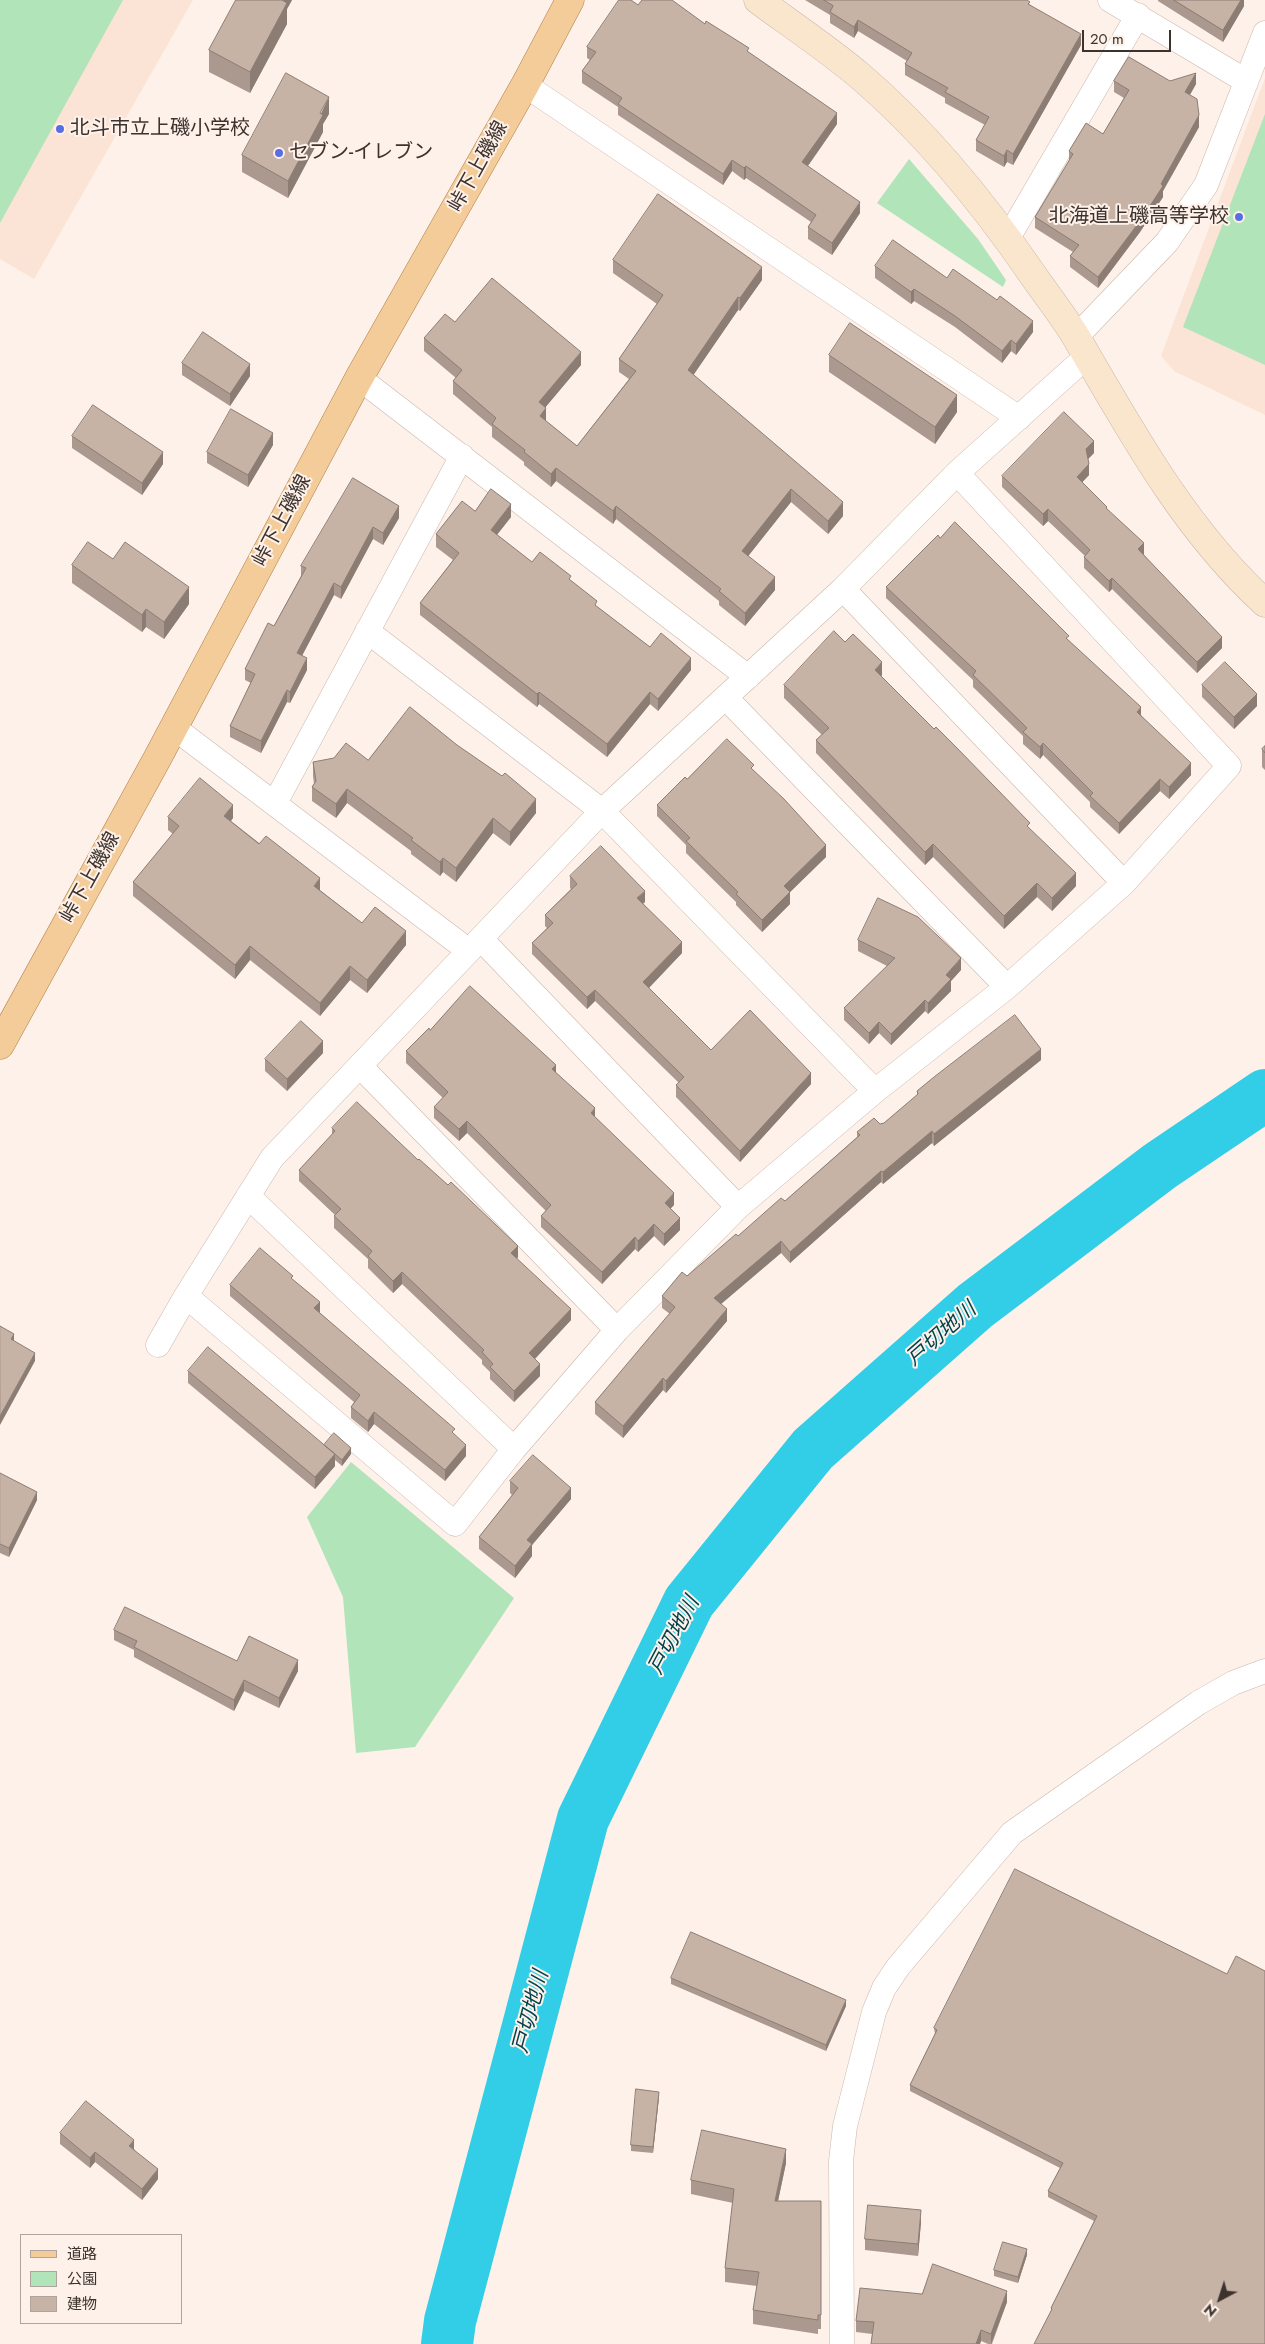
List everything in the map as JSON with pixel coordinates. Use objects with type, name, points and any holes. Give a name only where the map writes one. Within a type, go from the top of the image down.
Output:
[{"type":"main road","name":"峠下上磯線","points":[[0,1045],[359,378],[525,85],[570,0]]},
{"type":"street","points":[[758,0],[860,76],[953,168],[1008,238],[1081,347],[1130,431],[1168,488],[1210,544],[1248,587],[1265,603]]},
{"type":"street","points":[[1110,0],[1246,81]]},
{"type":"street","points":[[1008,238],[1138,15]]},
{"type":"street","points":[[158,1345],[186,1296],[272,1158],[602,811],[843,589],[957,473],[1019,418],[1081,347],[1167,242],[1206,185],[1265,33]]},
{"type":"street","points":[[525,85],[1019,418]]},
{"type":"street","points":[[359,378],[748,677]]},
{"type":"street","points":[[275,803],[462,456]]},
{"type":"street","points":[[186,1296],[455,1524],[514,1449],[617,1330],[738,1207],[875,1091],[1007,987],[1124,883],[1229,766],[957,473]]},
{"type":"street","points":[[843,589],[1124,883]]},
{"type":"street","points":[[367,631],[602,811],[875,1091]]},
{"type":"street","points":[[726,698],[1007,987]]},
{"type":"street","points":[[173,726],[275,803],[475,945],[738,1207]]},
{"type":"street","points":[[360,1066],[617,1330]]},
{"type":"street","points":[[248,1196],[514,1449]]},
{"type":"street","points":[[842,2344],[841,2161],[845,2126],[874,2012],[884,1988],[898,1967],[1012,1834],[1037,1814],[1198,1704],[1233,1683],[1265,1671]]},
{"type":"shaded area","name":"北斗市立上磯小学校","points":[[0,0],[193,0],[34,279],[0,259]]},
{"type":"shaded area","name":"北海道上磯高等学校","points":[[1265,78],[1265,415],[1174,371],[1161,356]]},
{"type":"green space","points":[[0,0],[123,0],[0,223]]},
{"type":"green space","points":[[1265,114],[1265,365],[1183,327]]},
{"type":"green space","points":[[909,159],[978,239],[1006,280],[1003,287],[877,203]]},
{"type":"green space","points":[[351,1462],[514,1598],[415,1747],[356,1753],[343,1597],[307,1517]]},
{"type":"building","points":[[236,0],[282,0],[287,3],[250,72],[209,50]]},
{"type":"building","points":[[619,0],[631,0],[638,5],[642,0],[672,0],[705,24],[706,21],[749,48],[747,51],[837,113],[802,162],[860,202],[832,243],[808,227],[816,215],[746,166],[744,168],[732,160],[723,174],[618,104],[622,98],[582,71],[596,52],[587,47]]},
{"type":"building","points":[[824,0],[1027,0],[1030,2],[1028,4],[1081,34],[1013,154],[1007,150],[1004,156],[976,140],[989,117],[945,92],[948,88],[905,64],[912,53],[858,20],[854,27],[830,12],[833,6]]},
{"type":"building","points":[[1174,0],[1241,0],[1223,30]]},
{"type":"building","points":[[1129,57],[1170,81],[1196,73],[1185,92],[1197,99],[1199,115],[1161,184],[1163,186],[1140,221],[1098,277],[1070,256],[1079,245],[1035,217],[1073,154],[1069,151],[1086,123],[1103,134],[1129,90],[1114,81]]},
{"type":"building","points":[[286,73],[329,97],[320,113],[323,115],[288,181],[242,155]]},
{"type":"building","points":[[658,194],[762,267],[740,298],[738,297],[688,370],[843,502],[828,521],[791,489],[742,551],[775,577],[745,613],[719,591],[721,589],[616,506],[613,511],[556,468],[551,474],[524,452],[525,450],[492,424],[496,418],[453,381],[462,370],[424,338],[445,314],[455,322],[492,278],[581,352],[539,402],[546,408],[540,416],[577,446],[636,371],[619,359],[663,295],[613,260]]},
{"type":"building","points":[[893,240],[947,278],[953,269],[997,300],[1000,296],[1033,321],[1016,344],[1011,340],[1002,351],[955,316],[914,289],[911,292],[875,266]]},
{"type":"building","points":[[850,323],[957,395],[935,427],[829,355]]},
{"type":"building","points":[[203,332],[250,364],[230,394],[182,363]]},
{"type":"building","points":[[93,405],[163,452],[142,483],[72,436]]},
{"type":"building","points":[[231,409],[273,433],[248,475],[207,452]]},
{"type":"building","points":[[1064,412],[1094,441],[1086,449],[1089,464],[1077,477],[1106,508],[1144,543],[1138,549],[1222,637],[1197,662],[1112,578],[1109,581],[1084,557],[1090,550],[1048,509],[1043,514],[1002,476]]},
{"type":"building","points":[[353,478],[399,506],[383,533],[373,527],[341,587],[334,583],[297,653],[307,658],[290,692],[287,690],[261,741],[230,726],[255,674],[245,669],[268,623],[274,626],[306,568],[301,566]]},
{"type":"building","points":[[491,489],[511,504],[491,530],[532,562],[540,552],[571,576],[569,579],[597,601],[595,605],[650,647],[661,633],[691,658],[658,699],[650,692],[607,744],[539,692],[537,694],[420,603],[459,553],[436,534],[462,501],[475,511]]},
{"type":"building","points":[[955,522],[1069,636],[1066,638],[1141,707],[1137,712],[1191,763],[1169,787],[1160,779],[1119,823],[1090,796],[1093,793],[1043,743],[1040,747],[1023,732],[1027,728],[973,675],[976,671],[886,587],[938,535],[940,538]]},
{"type":"building","points":[[88,542],[113,559],[125,542],[189,587],[164,622],[146,609],[142,615],[72,565]]},
{"type":"building","points":[[834,631],[845,642],[853,634],[882,662],[875,670],[934,729],[936,727],[956,747],[1030,823],[1027,826],[1076,873],[1052,898],[1037,883],[1004,916],[933,844],[925,852],[816,740],[829,728],[784,685]]},
{"type":"building","points":[[1225,662],[1257,694],[1234,717],[1202,685]]},
{"type":"building","points":[[410,707],[457,745],[502,776],[505,773],[536,799],[510,832],[493,818],[456,868],[443,858],[440,862],[411,840],[413,838],[347,789],[336,804],[312,787],[316,781],[313,762],[334,758],[346,743],[368,760]]},
{"type":"building","points":[[727,739],[754,765],[751,768],[784,799],[826,845],[784,886],[790,892],[762,920],[736,894],[738,892],[686,841],[690,838],[657,805],[685,777],[687,779]]},
{"type":"building","points":[[200,778],[233,805],[224,816],[259,844],[266,836],[320,878],[314,886],[362,923],[375,907],[406,931],[367,980],[350,966],[320,1003],[250,946],[235,965],[133,882],[179,826],[168,817]]},
{"type":"building","points":[[601,846],[645,891],[637,898],[682,942],[643,982],[711,1050],[750,1010],[811,1073],[740,1151],[676,1085],[684,1077],[595,990],[587,997],[532,943],[553,923],[545,915],[577,884],[570,876]]},
{"type":"building","points":[[878,898],[918,917],[961,958],[946,975],[951,979],[928,1003],[925,1000],[891,1034],[879,1022],[869,1033],[844,1008],[895,958],[858,940]]},
{"type":"building","points":[[470,986],[556,1065],[552,1069],[595,1108],[591,1113],[674,1193],[665,1203],[680,1218],[664,1234],[654,1224],[638,1241],[635,1237],[602,1272],[541,1216],[551,1205],[467,1121],[459,1129],[434,1107],[448,1092],[406,1051],[429,1028],[430,1030]]},
{"type":"building","points":[[1015,1015],[1041,1049],[934,1134],[932,1131],[883,1172],[881,1171],[790,1252],[781,1241],[714,1298],[727,1309],[666,1381],[663,1378],[623,1426],[595,1402],[675,1307],[662,1296],[682,1272],[687,1276],[736,1234],[738,1236],[781,1198],[785,1201],[860,1135],[857,1132],[874,1118],[880,1124],[884,1123],[918,1094],[917,1091]]},
{"type":"building","points":[[301,1021],[323,1041],[287,1079],[265,1059]]},
{"type":"building","points":[[357,1102],[418,1160],[448,1185],[451,1182],[518,1246],[511,1253],[571,1309],[529,1353],[540,1364],[514,1391],[490,1367],[493,1364],[482,1352],[484,1350],[402,1272],[393,1281],[368,1256],[372,1251],[334,1216],[341,1209],[299,1170],[335,1131],[332,1128]]},
{"type":"building","points":[[260,1248],[293,1276],[291,1278],[320,1302],[314,1308],[455,1429],[452,1432],[466,1445],[445,1470],[374,1412],[368,1421],[351,1407],[360,1395],[230,1285]]},
{"type":"building","points":[[0,1326],[14,1334],[11,1339],[35,1353],[0,1416]]},
{"type":"building","points":[[208,1347],[335,1454],[315,1477],[188,1371]]},
{"type":"building","points":[[334,1433],[351,1448],[342,1460],[324,1445]]},
{"type":"building","points":[[533,1455],[571,1488],[527,1540],[532,1544],[515,1566],[479,1537],[518,1488],[510,1481]]},
{"type":"building","points":[[0,1473],[37,1492],[9,1548],[0,1544]]},
{"type":"building","points":[[125,1607],[237,1661],[249,1636],[298,1660],[279,1698],[244,1680],[234,1700],[134,1647],[137,1641],[114,1630]]},
{"type":"building","points":[[1015,1869],[1227,1974],[1236,1956],[1265,1971],[1265,2344],[1034,2344],[1097,2216],[1048,2191],[1063,2163],[910,2085],[937,2030],[934,2028]]},
{"type":"building","points":[[691,1932],[846,2000],[826,2045],[671,1978]]},
{"type":"building","points":[[636,2089],[659,2092],[653,2147],[631,2145]]},
{"type":"building","points":[[86,2101],[134,2140],[129,2146],[158,2169],[142,2189],[95,2152],[90,2158],[60,2133]]},
{"type":"building","points":[[702,2130],[786,2149],[775,2201],[821,2201],[821,2315],[818,2315],[818,2320],[753,2310],[759,2272],[725,2268],[734,2189],[691,2180]]},
{"type":"building","points":[[868,2205],[921,2210],[918,2244],[865,2239]]},
{"type":"building","points":[[1003,2242],[1027,2249],[1018,2277],[994,2270]]},
{"type":"building","points":[[933,2264],[1007,2291],[991,2334],[981,2330],[976,2344],[871,2344],[874,2322],[856,2321],[860,2288],[922,2294]]},
{"type":"waterway","name":"戸切地川","points":[[447,2344],[450,2321],[583,1819],[689,1602],[813,1449],[975,1306],[1160,1166],[1265,1095]]},
{"type":"place","name":"北斗市立上磯小学校","points":[[60,129]]},
{"type":"place","name":"セブン-イレブン","points":[[279,153]]},
{"type":"place","name":"北海道上磯高等学校","points":[[1239,217]]}]
